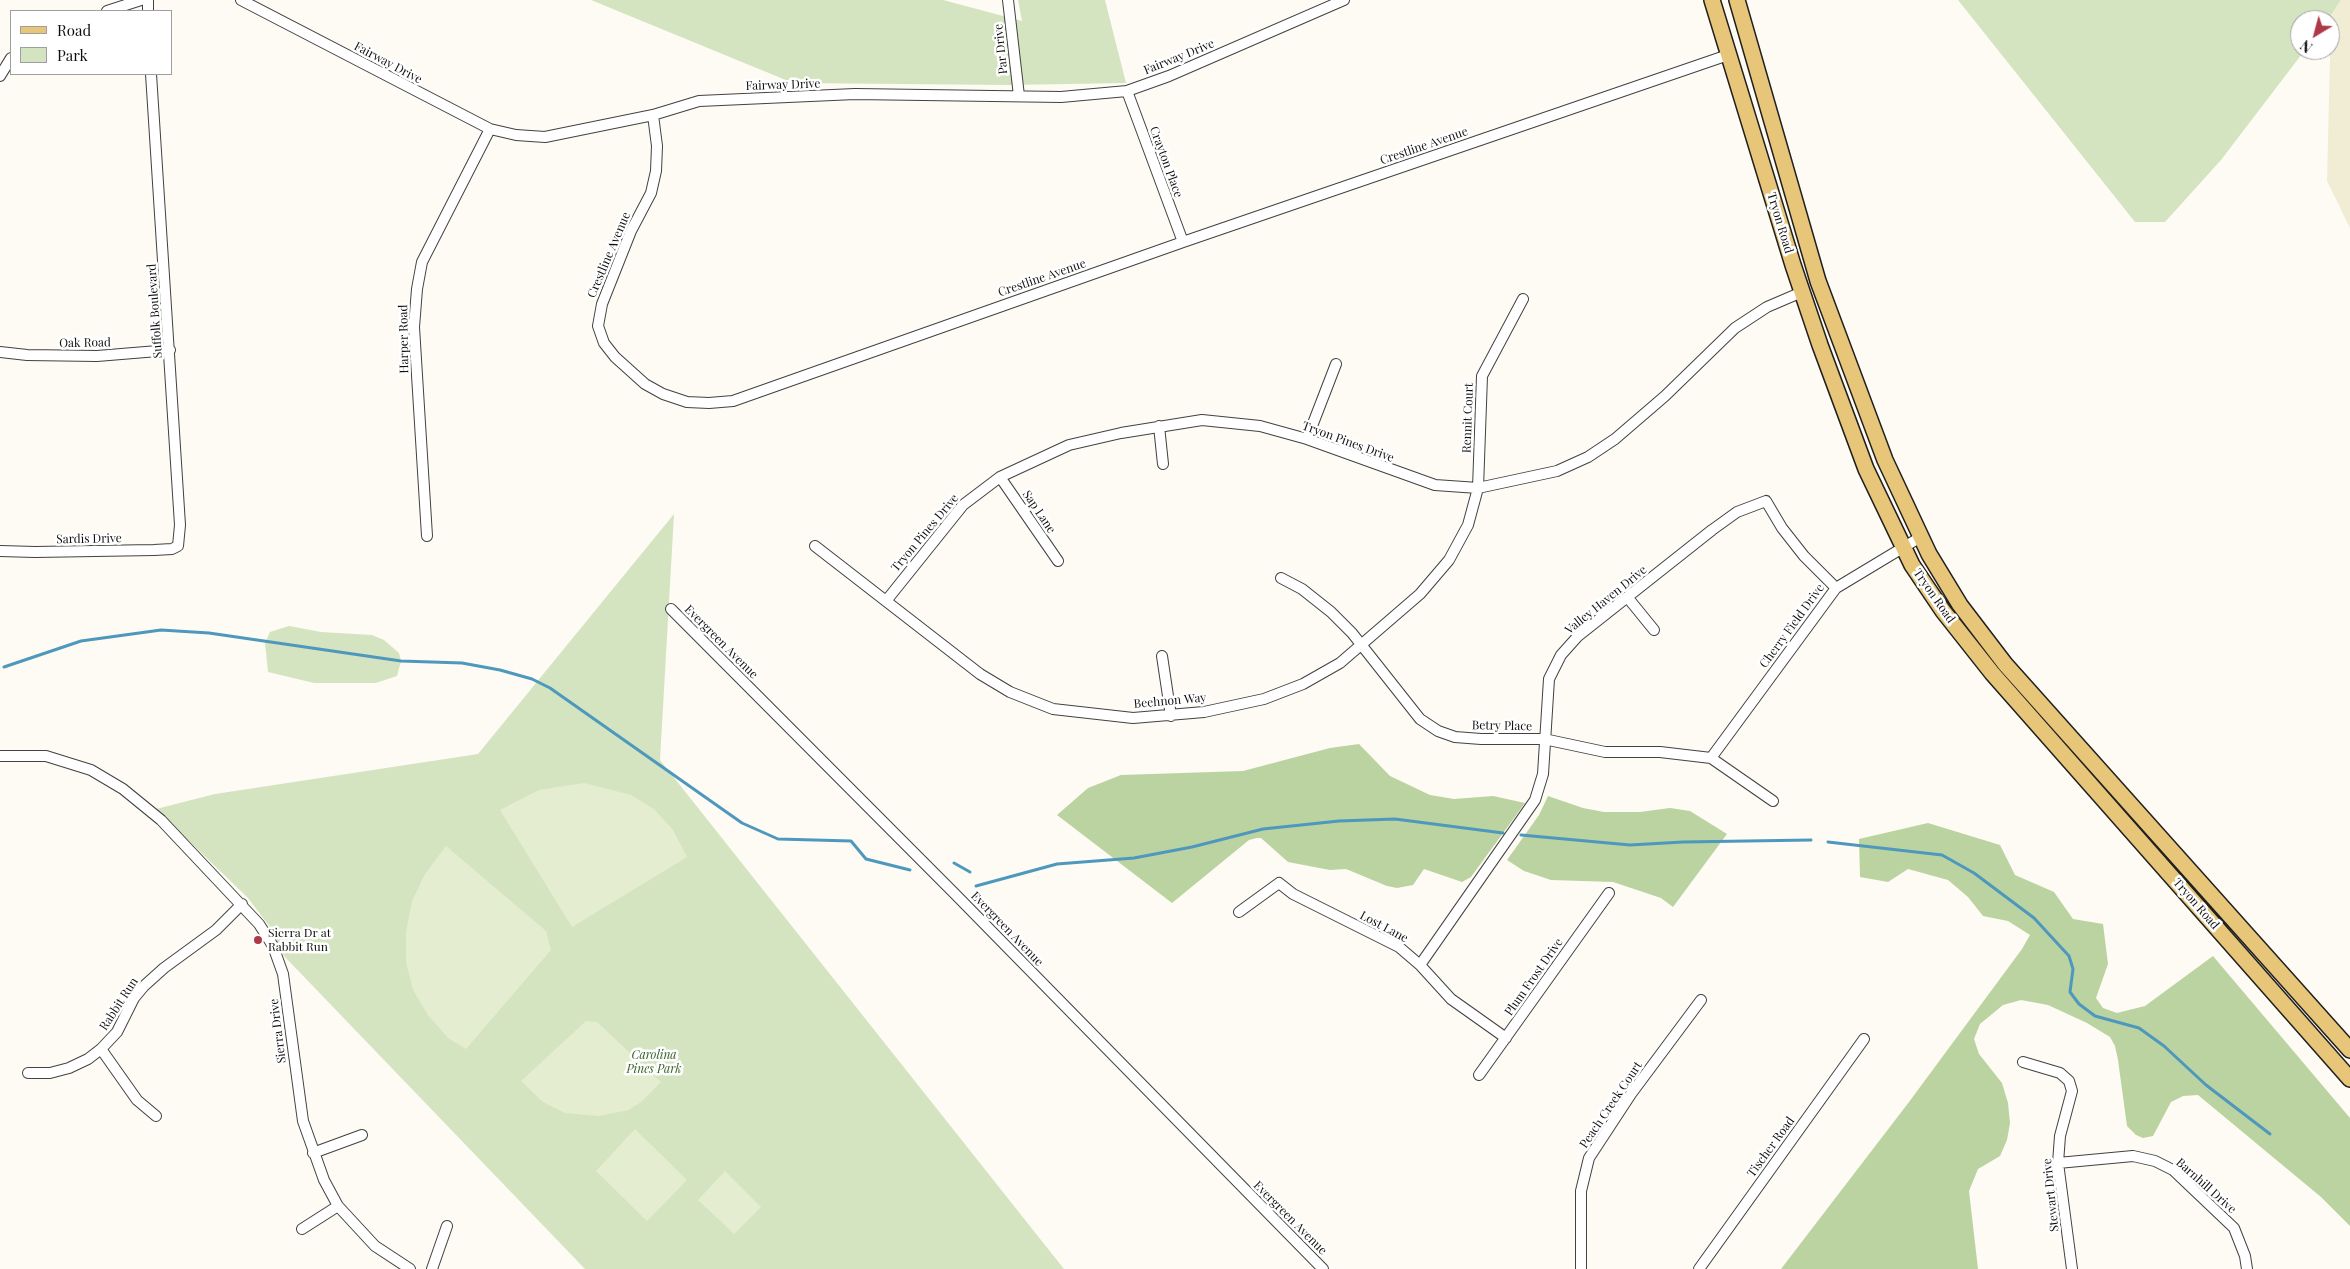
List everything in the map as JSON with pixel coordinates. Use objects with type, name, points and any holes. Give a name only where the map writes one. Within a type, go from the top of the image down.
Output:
[{"type":"main road","name":"Tryon Road","points":[[1712,0],[1802,292],[1866,469],[1903,548],[1932,596],[1992,673],[2350,1079]]},
{"type":"main road","name":"Tryon Road","points":[[1737,0],[1791,193],[1818,281],[1884,460],[1919,538],[1960,606],[1989,644],[2350,1050]]},
{"type":"street","points":[[110,10],[141,0]]},
{"type":"street","name":"Fairway Drive","points":[[241,0],[490,129],[516,135],[545,137],[653,115],[699,101],[855,94],[1060,97],[1127,91],[1169,76],[1336,1]]},
{"type":"street","name":"Par Drive","points":[[1008,0],[1019,96]]},
{"type":"street","name":"Crestline Avenue","points":[[653,115],[657,146],[656,171],[650,193],[631,231],[602,304],[598,326],[604,343],[629,370],[651,387],[687,402],[733,401],[1183,242],[1728,55]]},
{"type":"street","points":[[0,76],[10,60]]},
{"type":"street","name":"Suffolk Boulevard","points":[[151,75],[170,350],[180,525],[178,546]]},
{"type":"street","name":"Crayton Place","points":[[1127,91],[1183,242]]},
{"type":"street","name":"Harper Road","points":[[427,536],[414,327],[417,289],[426,254],[490,129]]},
{"type":"street","name":"Tryon Pines Drive","points":[[886,601],[963,505],[1000,477],[1069,445],[1159,426],[1202,420],[1260,426],[1307,439],[1435,485],[1478,488],[1557,471],[1588,457],[1637,421],[1735,328],[1767,307],[1802,292]]},
{"type":"street","name":"Rennit Court","points":[[1478,488],[1482,376],[1522,299]]},
{"type":"street","name":"Oak Road","points":[[0,352],[97,356],[170,350]]},
{"type":"street","points":[[1307,439],[1336,364]]},
{"type":"street","points":[[1159,426],[1163,464]]},
{"type":"street","name":"Sap Lane","points":[[1000,477],[1058,561]]},
{"type":"street","name":"Beehnon Way","points":[[815,546],[980,674],[1019,696],[1053,709],[1086,714],[1133,718],[1171,716],[1204,712],[1264,699],[1302,684],[1340,663],[1420,594],[1449,560],[1468,525],[1478,488]]},
{"type":"street","name":"Valley Haven Drive","points":[[1420,965],[1535,800],[1542,782],[1549,679],[1561,655],[1578,636],[1712,530],[1738,512],[1766,501],[1782,528],[1804,556],[1836,588]]},
{"type":"street","name":"Cherry Field Drive","points":[[1711,758],[1836,588],[1919,538]]},
{"type":"street","name":"Sardis Drive","points":[[0,550],[35,552],[154,550],[172,549],[178,546]]},
{"type":"street","name":"Betry Place","points":[[1281,578],[1302,589],[1331,612],[1362,646],[1420,719],[1438,730],[1455,736],[1481,739],[1544,739],[1605,752],[1660,752],[1711,758],[1773,801]]},
{"type":"street","points":[[1628,598],[1654,630]]},
{"type":"street","name":"Evergreen Avenue","points":[[671,609],[948,887],[1322,1269]]},
{"type":"street","points":[[1162,656],[1171,716]]},
{"type":"street","name":"Sierra Drive","points":[[0,756],[46,756],[78,765],[105,777],[161,820],[259,924],[280,960],[289,1010],[299,1099],[313,1154],[338,1206],[376,1246],[410,1269]]},
{"type":"street","name":"Lost Lane","points":[[1239,912],[1279,883],[1293,894],[1399,947],[1420,965],[1451,999],[1506,1038]]},
{"type":"street","name":"Plum Frost Drive","points":[[1479,1076],[1609,893]]},
{"type":"street","name":"Rabbit Run","points":[[28,1073],[50,1073],[69,1068],[88,1059],[102,1048],[117,1032],[134,998],[148,981],[216,930],[242,904]]},
{"type":"street","name":"Peach Creek Court","points":[[1582,1269],[1581,1191],[1590,1158],[1631,1094],[1701,1000]]},
{"type":"street","name":"Tischer Road","points":[[1699,1269],[1864,1039]]},
{"type":"street","points":[[102,1048],[137,1100],[156,1116]]},
{"type":"street","name":"Stewart Drive","points":[[2023,1062],[2060,1073],[2070,1081],[2072,1091],[2060,1136],[2058,1163],[2072,1269]]},
{"type":"street","points":[[313,1154],[362,1135]]},
{"type":"street","name":"Barnhill Drive","points":[[2058,1163],[2133,1156],[2155,1162],[2173,1170],[2234,1228],[2248,1269]]},
{"type":"street","points":[[302,1229],[338,1206]]},
{"type":"street","points":[[432,1269],[447,1226]]},
{"type":"shaded area","points":[[2341,0],[2350,0],[2350,228],[2327,181],[2330,60],[2340,60],[2340,10],[2335,10]]},
{"type":"green space","points":[[591,0],[943,0],[1022,21],[1018,0],[1105,0],[1126,83],[1009,85],[793,83]]},
{"type":"green space","points":[[1958,0],[2341,0],[2334,10],[2290,10],[2290,60],[2297,60],[2221,160],[2165,222],[2135,222]]},
{"type":"green space","name":"Carolina Pines Park","points":[[674,514],[660,760],[1064,1269],[585,1269],[284,956],[270,927],[248,898],[156,809],[215,794],[478,754]]},
{"type":"green space","points":[[289,626],[321,632],[372,635],[384,640],[399,653],[401,661],[397,676],[376,683],[314,683],[268,672],[265,643],[270,632]]},
{"type":"green space","points":[[1359,744],[1390,776],[1430,795],[1454,799],[1493,796],[1525,803],[1471,877],[1462,882],[1424,869],[1413,885],[1397,888],[1387,886],[1346,869],[1330,870],[1288,862],[1261,838],[1257,838],[1249,840],[1172,903],[1057,815],[1088,788],[1121,775],[1243,771],[1330,748]]},
{"type":"green space","points":[[584,783],[631,795],[654,809],[673,830],[687,857],[572,927],[500,810],[539,790]]},
{"type":"green space","points":[[1548,796],[1583,808],[1604,812],[1640,812],[1670,808],[1690,811],[1727,834],[1673,907],[1661,898],[1613,882],[1551,880],[1524,871],[1507,860],[1539,815]]},
{"type":"green space","points":[[1928,823],[2000,845],[2015,875],[2054,892],[2073,919],[2103,924],[2108,964],[2096,998],[2103,1008],[2117,1013],[2145,1006],[2213,956],[2350,1118],[2350,1226],[2321,1197],[2198,1095],[2183,1096],[2171,1102],[2153,1136],[2143,1138],[2136,1135],[2127,1126],[2118,1060],[2115,1046],[2110,1037],[2087,1023],[2048,1005],[2021,1000],[2003,1005],[1980,1024],[1974,1039],[1979,1054],[2002,1083],[2008,1103],[2010,1123],[2007,1140],[2000,1156],[1978,1169],[1969,1191],[1978,1269],[1781,1269],[1909,1102],[2022,949],[2030,935],[2008,921],[1983,916],[1968,897],[1948,880],[1908,869],[1888,882],[1860,877],[1859,839]]},
{"type":"green space","points":[[446,846],[546,931],[551,950],[466,1049],[448,1038],[428,1015],[413,990],[406,962],[406,932],[412,901],[425,874]]},
{"type":"green space","points":[[586,1021],[597,1022],[661,1082],[641,1102],[628,1110],[599,1116],[565,1113],[543,1102],[521,1081]]},
{"type":"green space","points":[[635,1129],[687,1180],[647,1221],[596,1171]]},
{"type":"green space","points":[[725,1171],[761,1207],[734,1234],[698,1200]]},
{"type":"waterway","points":[[4,667],[81,641],[161,630],[209,633],[401,661],[462,663],[500,670],[532,679],[550,688],[742,823],[778,839],[851,841],[866,859],[910,870]]},
{"type":"waterway","points":[[976,886],[1057,864],[1134,858],[1192,847],[1263,829],[1339,821],[1395,819],[1503,833]]},
{"type":"waterway","points":[[1521,835],[1630,845],[1683,842],[1811,840]]},
{"type":"waterway","points":[[1828,842],[1942,855],[1974,873],[2034,918],[2069,956],[2073,969],[2070,992],[2079,1004],[2095,1016],[2139,1028],[2164,1046],[2206,1085],[2270,1134]]},
{"type":"waterway","points":[[954,863],[970,872]]},
{"type":"place","name":"Sierra Dr at Rabbit Run","points":[[258,940]]}]
